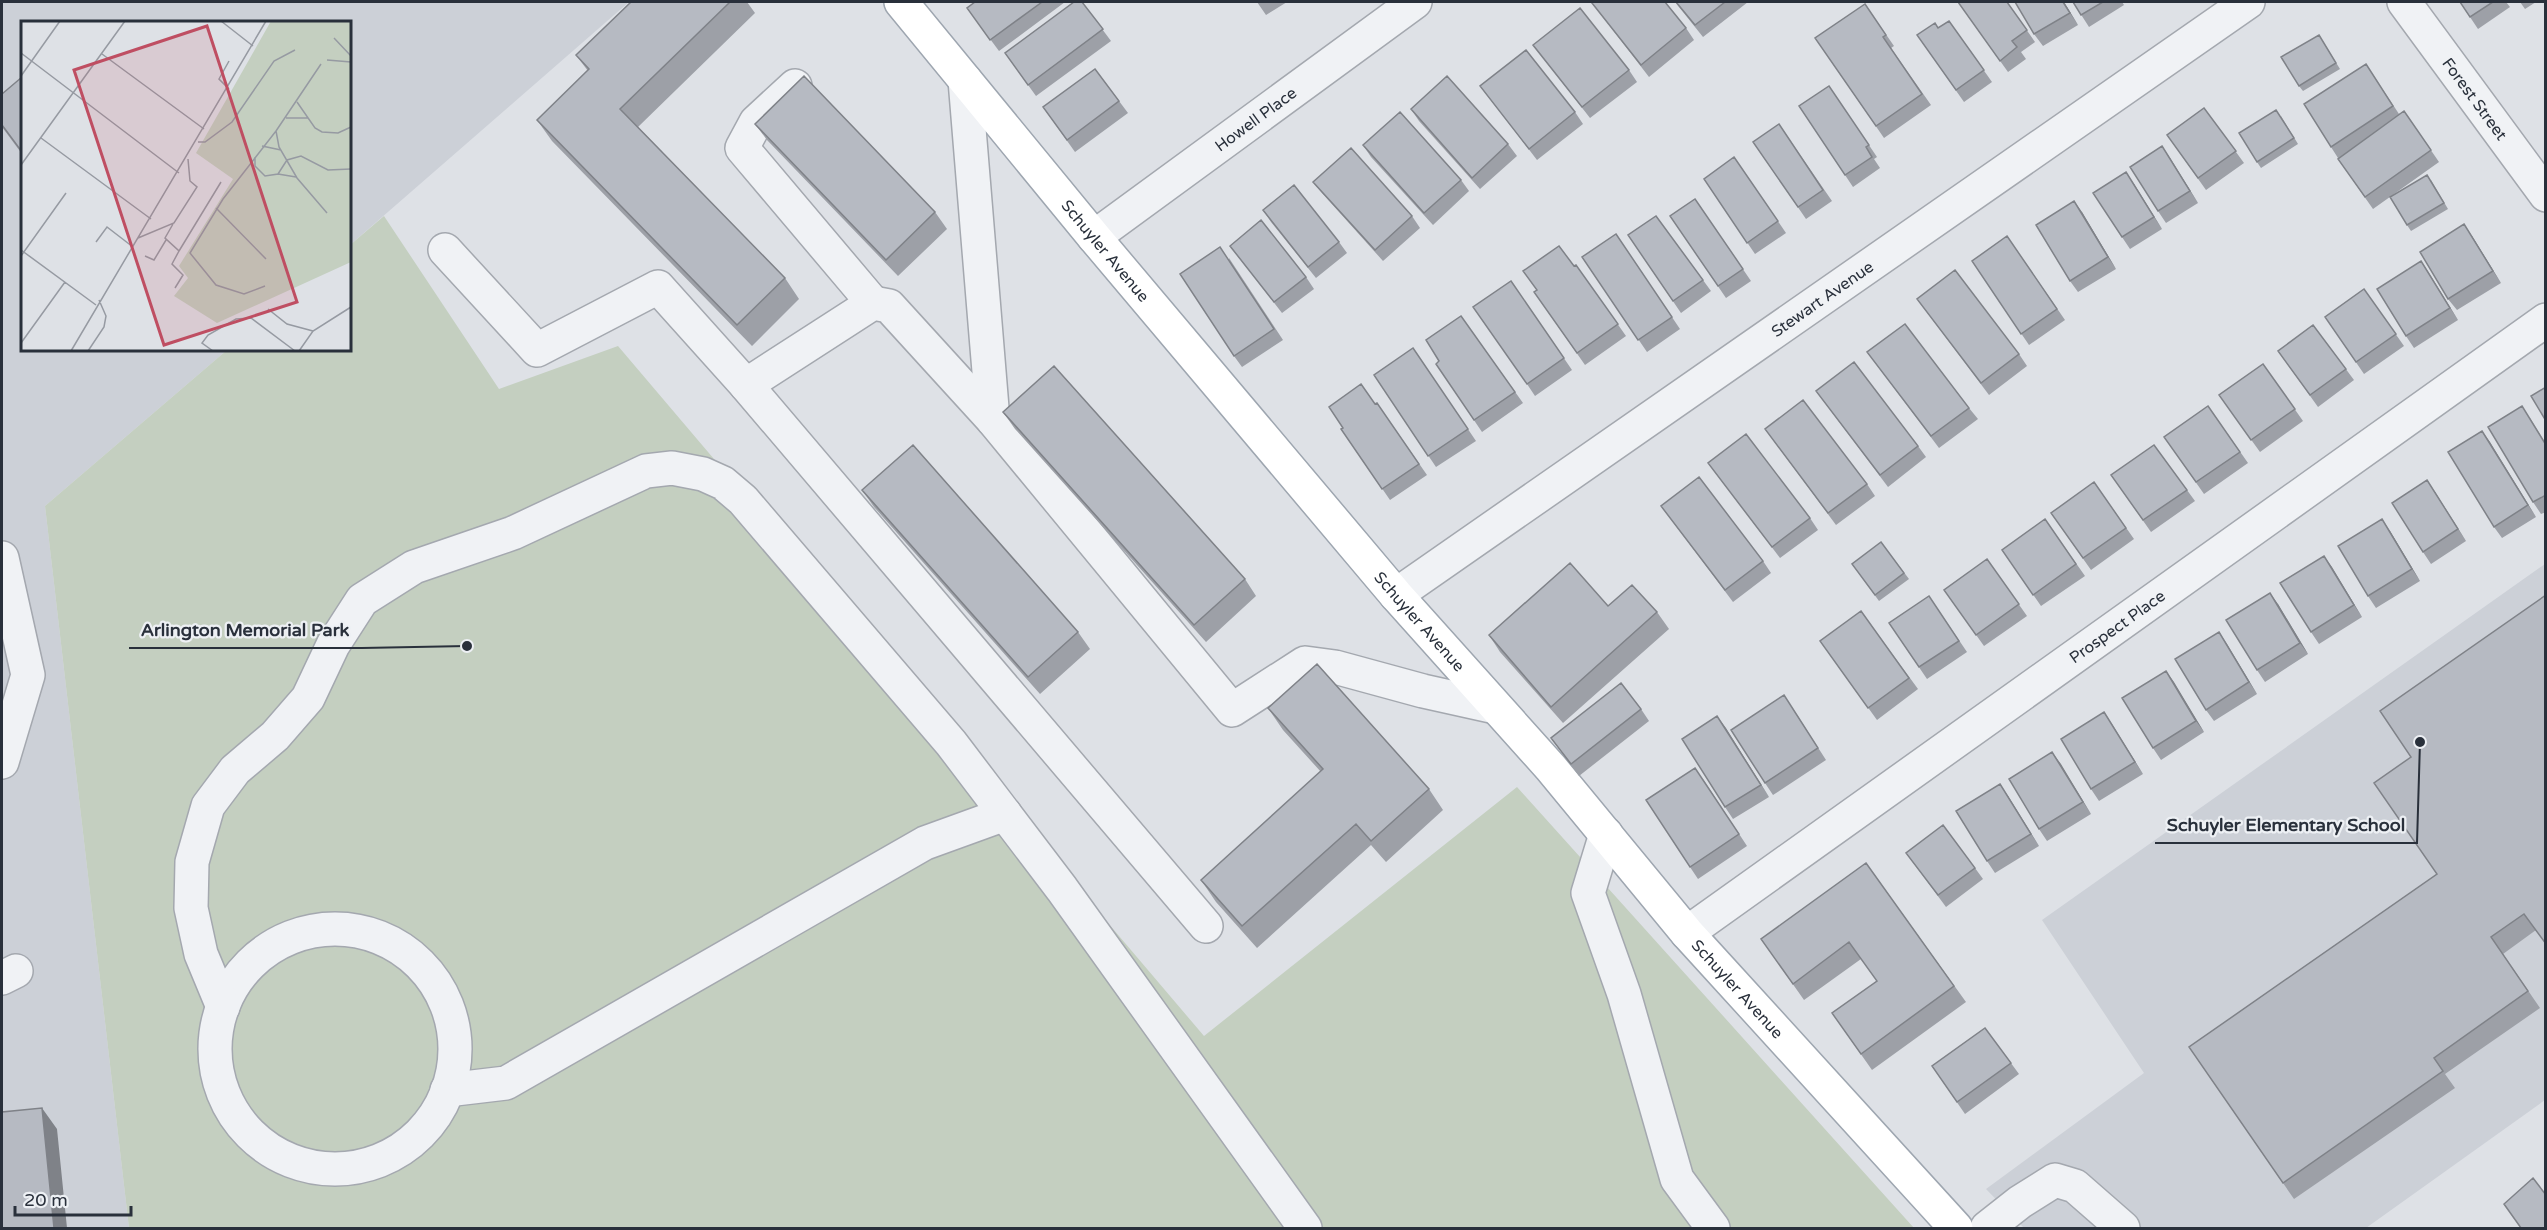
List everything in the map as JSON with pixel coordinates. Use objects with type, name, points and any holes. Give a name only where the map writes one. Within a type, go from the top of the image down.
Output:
[{"type":"main road","name":"Schuyler Avenue","points":[[910,5],[965,80],[1094,237],[1396,595],[1496,706],[1688,933],[1956,1228]]},
{"type":"street","name":"Howell Place","points":[[1094,237],[1415,2]]},
{"type":"street","name":"Stewart Avenue","points":[[1396,595],[2248,2]]},
{"type":"street","name":"Forest Street","points":[[2404,2],[2546,195]]},
{"type":"street","points":[[965,80],[993,420]]},
{"type":"street","points":[[795,87],[756,122],[742,148],[873,303],[890,306],[993,420],[1232,710],[1305,663],[1335,667],[1423,691],[1496,706]]},
{"type":"street","points":[[445,250],[537,350],[658,287],[746,385],[1206,926]]},
{"type":"street","points":[[746,385],[873,303]]},
{"type":"street","name":"Prospect Place","points":[[1688,933],[2546,320]]},
{"type":"street","points":[[223,1007],[201,954],[191,908],[192,862],[208,806],[235,770],[275,736],[308,698],[333,645],[362,600],[414,567],[513,533],[646,471],[672,468],[703,474],[723,483],[743,500],[951,743],[1062,889],[1305,1228]]},
{"type":"street","points":[[2,558],[28,675],[2,762]]},
{"type":"street","points":[[447,1090],[506,1083],[925,843],[1005,814]]},
{"type":"street","points":[[1606,834],[1588,893],[1624,994],[1677,1179],[1713,1228]]},
{"type":"street","points":[[319,928],[357,929],[392,942],[422,964],[443,995],[455,1036],[452,1078],[447,1090],[435,1116],[406,1147],[368,1165],[327,1170],[286,1160],[251,1137],[226,1103],[214,1063],[216,1025],[229,990],[252,960],[284,939],[319,928]]},
{"type":"street","points":[[1987,1228],[2020,1202],[2055,1180],[2075,1186],[2123,1228]]},
{"type":"shaded area","points":[[2,2],[629,2],[351,244],[351,21],[21,21],[21,351],[226,351],[45,506],[129,1228],[2,1228]]},
{"type":"shaded area","points":[[2545,564],[2545,1100],[2366,1228],[2024,1228],[1986,1189],[2144,1073],[2042,920]]},
{"type":"green space","points":[[384,216],[499,389],[618,346],[1204,1036],[1517,787],[1914,1228],[129,1228],[45,506],[226,351],[351,351],[351,244]]},
{"type":"building","points":[[631,2],[730,2],[620,109],[785,278],[737,325],[537,120],[589,69],[576,55]]},
{"type":"building","points":[[975,2],[1042,2],[990,40],[967,8]]},
{"type":"building","points":[[1074,2],[1082,2],[1103,29],[1028,85],[1005,53]]},
{"type":"building","points":[[1593,2],[1665,2],[1686,28],[1641,65]]},
{"type":"building","points":[[1676,2],[1725,2],[1695,25]]},
{"type":"building","points":[[1958,2],[2007,2],[2027,30],[2012,41],[2017,47],[2000,61]]},
{"type":"building","points":[[2015,2],[2063,2],[2070,13],[2034,34]]},
{"type":"building","points":[[2073,2],[2103,2],[2081,15]]},
{"type":"building","points":[[2460,2],[2493,2],[2470,17]]},
{"type":"building","points":[[1865,4],[1886,35],[1883,37],[1922,94],[1876,126],[1815,38]]},
{"type":"building","points":[[1580,8],[1629,70],[1582,107],[1533,45]]},
{"type":"building","points":[[1949,21],[1984,70],[1956,90],[1917,35],[1935,23],[1938,28]]},
{"type":"building","points":[[2319,35],[2336,63],[2299,86],[2281,57]]},
{"type":"building","points":[[1526,50],[1575,112],[1529,149],[1480,86]]},
{"type":"building","points":[[2366,64],[2393,106],[2331,147],[2304,104]]},
{"type":"building","points":[[1095,69],[1119,101],[1067,140],[1043,107]]},
{"type":"building","points":[[804,76],[935,212],[886,260],[755,124]]},
{"type":"building","points":[[1447,76],[1508,144],[1472,178],[1411,109]]},
{"type":"building","points":[[21,78],[21,151],[2,125],[2,94]]},
{"type":"building","points":[[1829,86],[1869,145],[1866,147],[1872,157],[1845,175],[1799,106]]},
{"type":"building","points":[[2204,108],[2236,151],[2198,178],[2167,135]]},
{"type":"building","points":[[2276,110],[2294,138],[2257,162],[2239,133]]},
{"type":"building","points":[[2404,111],[2431,150],[2365,197],[2338,159]]},
{"type":"building","points":[[1400,112],[1461,180],[1424,213],[1363,145]]},
{"type":"building","points":[[1779,124],[1823,190],[1798,207],[1753,142]]},
{"type":"building","points":[[2162,146],[2190,191],[2158,211],[2130,167]]},
{"type":"building","points":[[1351,148],[1412,216],[1375,250],[1313,182]]},
{"type":"building","points":[[1734,157],[1778,221],[1747,243],[1704,179]]},
{"type":"building","points":[[2126,172],[2154,217],[2122,237],[2093,193]]},
{"type":"building","points":[[2427,175],[2444,203],[2407,225],[2390,197]]},
{"type":"building","points":[[1294,185],[1339,242],[1308,267],[1263,210]]},
{"type":"building","points":[[1695,199],[1743,269],[1718,286],[1670,216]]},
{"type":"building","points":[[2074,201],[2108,257],[2070,281],[2036,225]]},
{"type":"building","points":[[1656,216],[1703,280],[1673,301],[1628,235]]},
{"type":"building","points":[[1261,220],[1306,277],[1274,302],[1230,246]]},
{"type":"building","points":[[2464,224],[2493,271],[2448,299],[2420,252]]},
{"type":"building","points":[[1616,234],[1672,317],[1638,340],[1582,257]]},
{"type":"building","points":[[2007,236],[2057,309],[2021,334],[1972,261]]},
{"type":"building","points":[[1559,246],[1574,266],[1576,265],[1618,324],[1577,353],[1534,292],[1537,290],[1523,271]]},
{"type":"building","points":[[1220,247],[1274,329],[1234,356],[1180,274]]},
{"type":"building","points":[[2421,261],[2450,308],[2406,336],[2377,289]]},
{"type":"building","points":[[1955,270],[2019,354],[1981,383],[1917,299]]},
{"type":"building","points":[[1511,281],[1564,358],[1527,384],[1473,307]]},
{"type":"building","points":[[2364,289],[2396,334],[2356,362],[2325,317]]},
{"type":"building","points":[[1461,316],[1515,392],[1474,420],[1436,364],[1439,361],[1426,340]]},
{"type":"building","points":[[1905,324],[1969,408],[1931,436],[1867,352]]},
{"type":"building","points":[[2313,325],[2346,369],[2310,395],[2278,351]]},
{"type":"building","points":[[1413,348],[1468,429],[1428,456],[1374,375]]},
{"type":"building","points":[[1854,362],[1918,446],[1880,475],[1816,391]]},
{"type":"building","points":[[2263,364],[2295,409],[2251,440],[2219,395]]},
{"type":"building","points":[[1054,366],[1245,579],[1194,625],[1003,412]]},
{"type":"building","points":[[1361,384],[1375,404],[1377,403],[1419,464],[1382,489],[1341,429],[1343,428],[1329,407]]},
{"type":"building","points":[[2546,387],[2546,421],[2531,396]]},
{"type":"building","points":[[1803,400],[1867,484],[1828,513],[1765,429]]},
{"type":"building","points":[[2208,406],[2240,452],[2196,482],[2164,437]]},
{"type":"building","points":[[2522,406],[2546,445],[2546,495],[2533,502],[2488,427]]},
{"type":"building","points":[[2482,431],[2528,505],[2494,527],[2448,452]]},
{"type":"building","points":[[1746,434],[1810,518],[1772,547],[1708,463]]},
{"type":"building","points":[[913,445],[1078,632],[1028,677],[862,490]]},
{"type":"building","points":[[2154,445],[2187,490],[2143,520],[2111,475]]},
{"type":"building","points":[[1699,477],[1763,561],[1725,590],[1661,506]]},
{"type":"building","points":[[2427,480],[2458,529],[2423,552],[2392,503]]},
{"type":"building","points":[[2094,482],[2126,528],[2083,558],[2051,513]]},
{"type":"building","points":[[2045,519],[2076,564],[2033,595],[2002,550]]},
{"type":"building","points":[[2382,519],[2412,569],[2368,596],[2338,546]]},
{"type":"building","points":[[1881,542],[1904,573],[1875,595],[1852,564]]},
{"type":"building","points":[[2324,556],[2354,605],[2311,632],[2280,583]]},
{"type":"building","points":[[1987,559],[2019,604],[1976,635],[1944,590]]},
{"type":"building","points":[[1570,563],[1608,606],[1632,585],[1657,612],[1551,707],[1489,635]]},
{"type":"building","points":[[2270,593],[2300,643],[2257,670],[2226,620]]},
{"type":"building","points":[[2546,595],[2546,944],[2524,914],[2491,937],[2528,991],[2434,1058],[2443,1071],[2283,1183],[2189,1047],[2437,874],[2374,783],[2411,757],[2380,711]]},
{"type":"building","points":[[1929,596],[1959,641],[1919,667],[1889,623]]},
{"type":"building","points":[[1861,611],[1909,678],[1868,708],[1820,641]]},
{"type":"building","points":[[2219,632],[2249,682],[2206,710],[2175,659]]},
{"type":"building","points":[[1317,664],[1429,789],[1371,841],[1356,824],[1242,926],[1201,880],[1323,769],[1268,708]]},
{"type":"building","points":[[2166,671],[2196,721],[2153,748],[2122,698]]},
{"type":"building","points":[[1621,683],[1641,709],[1571,764],[1551,738]]},
{"type":"building","points":[[1784,695],[1818,748],[1765,783],[1731,730]]},
{"type":"building","points":[[2104,712],[2135,762],[2091,789],[2061,739]]},
{"type":"building","points":[[1717,716],[1761,785],[1725,807],[1682,739]]},
{"type":"building","points":[[2052,752],[2083,802],[2039,829],[2009,779]]},
{"type":"building","points":[[1695,768],[1739,834],[1690,867],[1646,800]]},
{"type":"building","points":[[2000,784],[2031,834],[1987,861],[1956,811]]},
{"type":"building","points":[[1943,825],[1975,868],[1938,895],[1906,853]]},
{"type":"building","points":[[1866,863],[1954,986],[1861,1054],[1832,1013],[1877,981],[1849,942],[1793,984],[1761,939]]},
{"type":"building","points":[[1985,1028],[2011,1063],[1957,1102],[1932,1066]]},
{"type":"building","points":[[42,1108],[54,1228],[2,1228],[2,1112]]},
{"type":"building","points":[[2533,1178],[2546,1195],[2546,1228],[2521,1228],[2504,1204]]},
{"type":"place","name":"Arlington Memorial Park","points":[[467,646]]},
{"type":"place","name":"Schuyler Elementary School","points":[[2420,742]]}]
